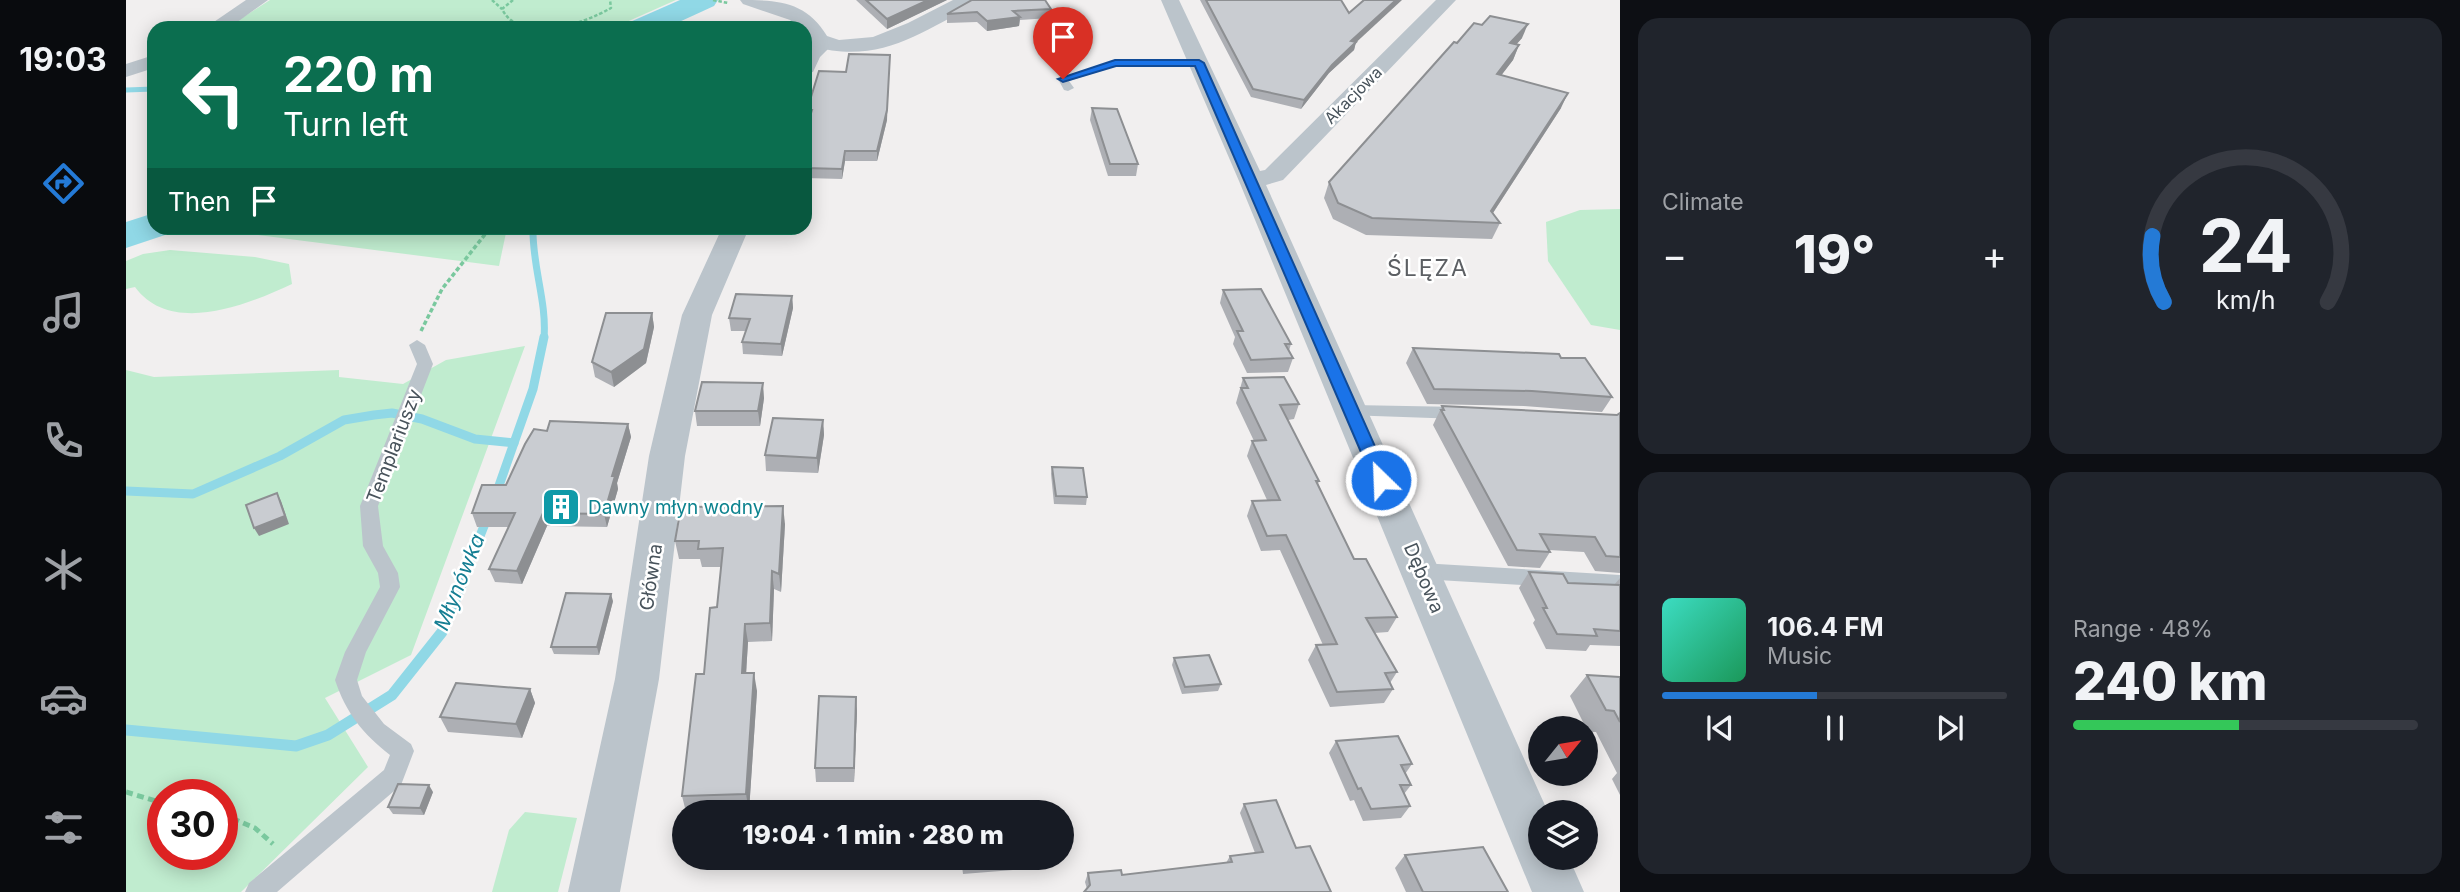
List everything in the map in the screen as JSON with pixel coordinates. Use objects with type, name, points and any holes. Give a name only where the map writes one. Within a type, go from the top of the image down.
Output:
[{"type":"street","points":[[226,21],[259,0]]},
{"type":"street","points":[[812,32],[824,43],[842,46],[885,40],[920,28],[969,0]]},
{"type":"street","name":"Dębowa","points":[[1170,0],[1252,181],[1528,821]]},
{"type":"street","name":"Akacjowa","points":[[1252,181],[1274,175],[1447,0]]},
{"type":"street","points":[[756,2],[805,21]]},
{"type":"street","points":[[812,53],[824,43]]},
{"type":"street","points":[[126,71],[147,64]]},
{"type":"street","name":"Główna","points":[[594,892],[637,679],[667,456],[697,315],[732,235]]},
{"type":"street","points":[[1549,870],[1558,892]]},
{"type":"lane","points":[[1069,88],[1063,79],[1115,63],[1199,63]]},
{"type":"lane","name":"Templariuszy","points":[[292,861],[393,777],[403,751],[376,731],[353,701],[346,680],[356,652],[390,587],[388,573],[373,546],[369,506],[425,364],[417,345]]},
{"type":"lane","points":[[1352,411],[1471,414]]},
{"type":"lane","points":[[1421,571],[1620,583]]},
{"type":"lane","points":[[258,892],[292,861]]},
{"type":"path","points":[[492,0],[502,9],[503,16],[509,21]]},
{"type":"path","points":[[502,9],[513,0]]},
{"type":"path","points":[[586,21],[611,8],[610,0]]},
{"type":"path","points":[[713,0],[756,2]]},
{"type":"path","points":[[417,345],[426,316],[440,292],[485,235]]},
{"type":"path","points":[[126,792],[147,798]]},
{"type":"path","points":[[238,821],[255,828],[292,861]]},
{"type":"green space","points":[[270,0],[676,0],[629,21],[237,21]]},
{"type":"green space","points":[[1620,209],[1620,330],[1591,325],[1548,261],[1546,222],[1580,210]]},
{"type":"green space","points":[[258,235],[506,235],[499,266]]},
{"type":"green space","points":[[170,250],[255,257],[289,264],[292,284],[232,307],[189,313],[168,310],[150,302],[135,287],[126,289],[126,261],[143,254]]},
{"type":"green space","points":[[525,346],[411,655],[325,698],[368,767],[241,892],[126,892],[126,370],[154,377],[339,370],[339,377],[403,384],[446,360]]},
{"type":"green space","points":[[525,812],[577,818],[558,892],[492,892],[509,830]]},
{"type":"building","points":[[866,0],[928,0],[887,19]]},
{"type":"building","points":[[972,0],[1045,0],[1051,9],[1013,11],[1020,17],[987,21],[977,12],[947,14]]},
{"type":"building","points":[[1206,0],[1341,0],[1349,13],[1364,0],[1396,0],[1351,41],[1356,42],[1332,65],[1304,100],[1253,89]]},
{"type":"building","points":[[1490,16],[1528,24],[1510,43],[1519,45],[1497,74],[1568,93],[1491,211],[1500,223],[1372,218],[1338,203],[1329,182],[1454,42],[1457,43],[1474,23],[1482,25]]},
{"type":"building","points":[[849,54],[890,55],[887,110],[877,151],[845,151],[842,169],[812,168],[812,94],[819,71],[846,72]]},
{"type":"building","points":[[1092,108],[1117,109],[1138,164],[1110,164]]},
{"type":"building","points":[[1261,289],[1291,344],[1285,344],[1293,358],[1251,360],[1237,331],[1243,331],[1223,290]]},
{"type":"building","points":[[736,294],[792,296],[781,344],[742,342],[750,319],[729,318]]},
{"type":"building","points":[[606,313],[652,313],[644,349],[611,372],[592,362]]},
{"type":"building","points":[[1413,348],[1559,354],[1561,358],[1585,358],[1612,397],[1532,391],[1434,389]]},
{"type":"building","points":[[1284,377],[1299,404],[1280,405],[1319,481],[1316,481],[1354,559],[1366,559],[1397,617],[1366,618],[1397,672],[1385,673],[1393,689],[1337,692],[1316,645],[1337,644],[1286,535],[1267,536],[1252,501],[1280,500],[1252,441],[1266,440],[1241,388],[1248,388],[1243,378]]},
{"type":"building","points":[[702,382],[763,383],[758,411],[695,411]]},
{"type":"building","points":[[1442,406],[1617,415],[1620,413],[1620,557],[1606,556],[1595,537],[1540,534],[1550,552],[1517,550],[1441,410],[1444,410]]},
{"type":"building","points":[[773,418],[823,420],[817,458],[765,455]]},
{"type":"building","points":[[550,421],[628,424],[604,514],[543,513],[517,571],[489,569],[515,513],[472,513],[482,485],[506,485],[534,429],[547,431]]},
{"type":"building","points":[[1052,467],[1083,468],[1087,497],[1056,496]]},
{"type":"building","points":[[277,493],[285,516],[254,528],[246,505]]},
{"type":"building","points":[[783,506],[779,574],[772,571],[770,623],[745,624],[742,673],[754,673],[746,794],[682,796],[696,674],[704,674],[710,608],[717,607],[723,548],[698,549],[699,541],[675,541],[681,507]]},
{"type":"building","points":[[1529,572],[1563,574],[1568,583],[1620,585],[1620,631],[1594,629],[1597,636],[1557,634]]},
{"type":"building","points":[[566,593],[611,594],[597,647],[551,647]]},
{"type":"building","points":[[1209,655],[1221,684],[1185,687],[1174,658]]},
{"type":"building","points":[[1587,675],[1620,677],[1620,722],[1614,711],[1606,710]]},
{"type":"building","points":[[456,683],[530,689],[516,724],[440,717]]},
{"type":"building","points":[[819,696],[856,697],[854,768],[815,768]]},
{"type":"building","points":[[1398,736],[1412,764],[1401,765],[1411,785],[1400,785],[1410,806],[1371,809],[1361,788],[1358,789],[1336,741]]},
{"type":"building","points":[[398,784],[429,785],[420,808],[388,807]]},
{"type":"building","points":[[1276,800],[1296,848],[1310,846],[1331,892],[1084,892],[1090,885],[1088,873],[1121,870],[1122,875],[1232,862],[1230,856],[1263,852],[1244,804]]},
{"type":"building","points":[[1483,847],[1508,892],[1423,892],[1405,855]]},
{"type":"waterway","name":"Młynówka","points":[[657,21],[704,0]]},
{"type":"waterway","name":"Młynówka","points":[[674,14],[676,21]]},
{"type":"waterway","points":[[126,90],[147,89]]},
{"type":"waterway","name":"ŚLĘZA","points":[[126,236],[147,228]]},
{"type":"waterway","name":"Młynówka","points":[[533,235],[544,337]]},
{"type":"waterway","name":"Młynówka","points":[[514,443],[533,389],[544,337]]},
{"type":"waterway","points":[[126,491],[193,494],[280,456],[344,420],[374,415],[392,413],[422,419],[475,439],[514,443]]},
{"type":"waterway","name":"Młynówka","points":[[495,497],[514,443]]},
{"type":"waterway","name":"Młynówka","points":[[462,581],[488,516]]},
{"type":"waterway","name":"Młynówka","points":[[126,730],[296,746],[328,735],[392,695],[442,632],[463,580]]},
{"type":"place","name":"Dawny młyn wodny","points":[[561,507]]},
{"type":"district","name":"ŚLĘZA","points":[[1428,268]]},
{"type":"route","points":[[1063,79],[1115,63],[1199,63],[1381,480]]}]
